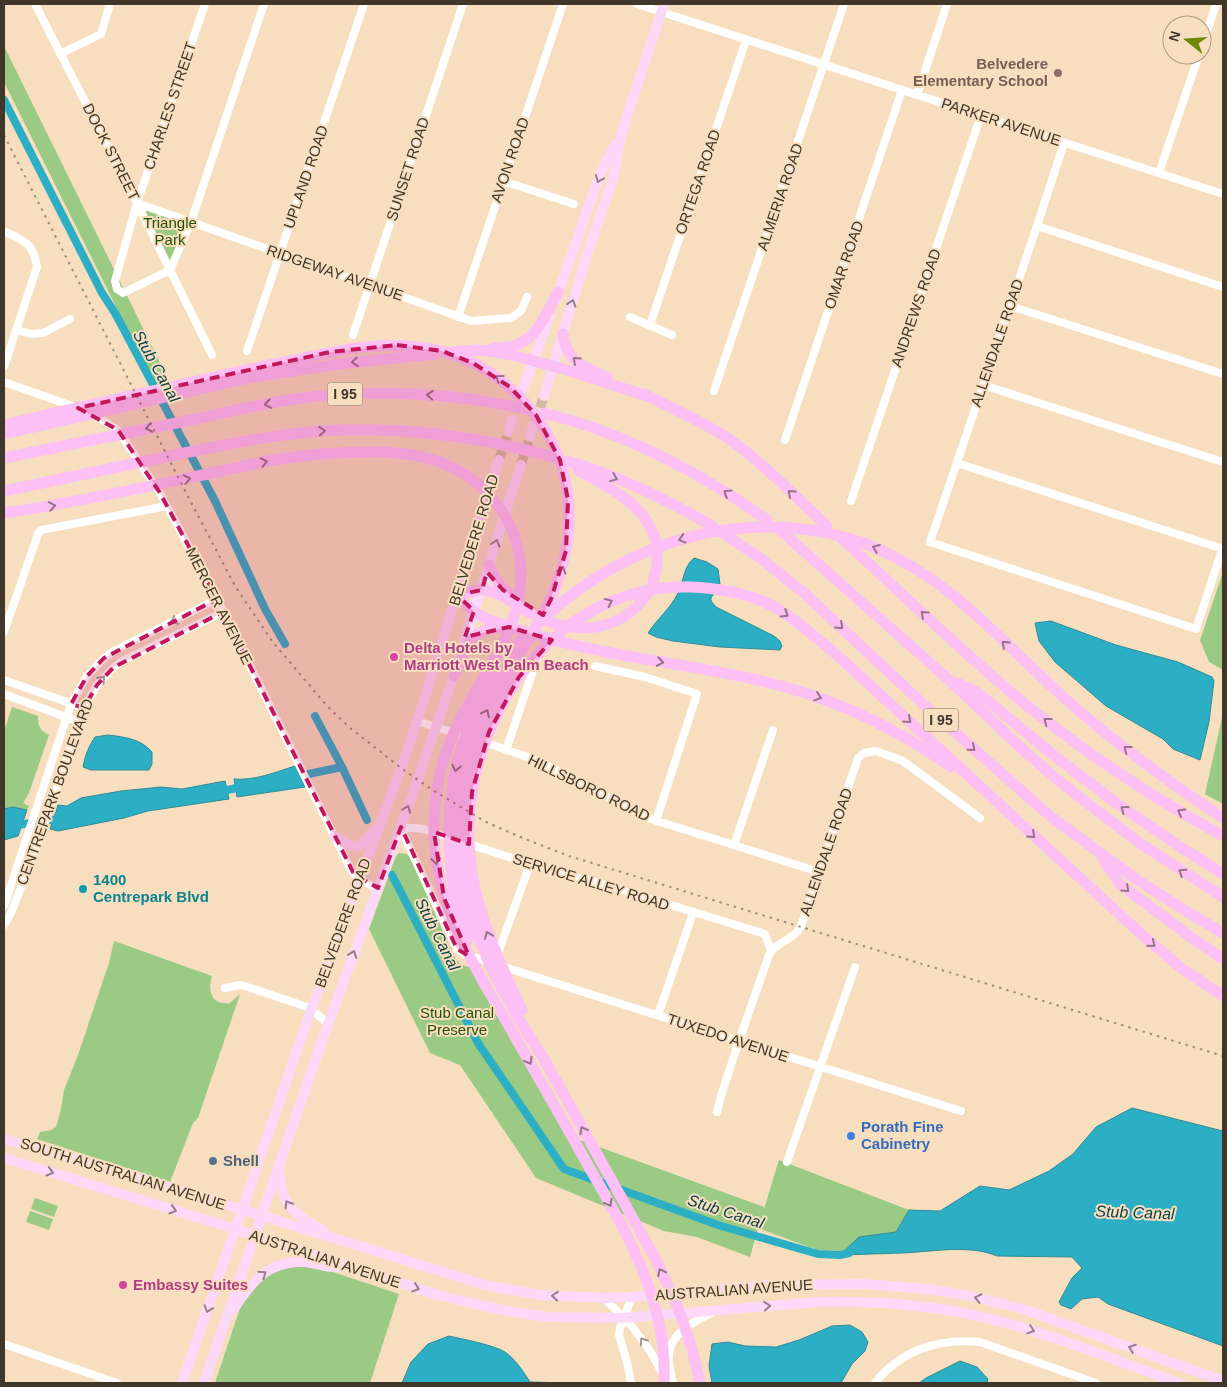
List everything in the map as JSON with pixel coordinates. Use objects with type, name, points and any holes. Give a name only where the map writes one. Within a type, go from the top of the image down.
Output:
[{"type":"highway","points":[[4,425],[173,391],[321,366],[515,346],[527,339],[538,327],[558,292]]},
{"type":"highway","points":[[563,334],[567,350],[579,364],[696,420],[728,439],[760,465],[827,526]]},
{"type":"highway","points":[[4,434],[54,423],[330,352],[386,345],[414,346],[442,351],[473,362],[500,379],[528,405],[556,449],[564,474],[569,526],[566,551],[561,574],[545,611],[497,692],[479,729],[470,755],[461,795],[458,822],[458,847],[464,891],[473,922],[500,984],[655,1258],[686,1327],[694,1352],[700,1383]]},
{"type":"highway","points":[[477,350],[504,354],[553,367],[650,398]]},
{"type":"highway","name":"I 95","points":[[4,458],[196,418],[299,399],[357,394],[417,394],[496,402],[529,410]]},
{"type":"highway","points":[[544,413],[570,420],[634,444],[675,463],[724,491],[767,520]]},
{"type":"highway","points":[[4,491],[262,438],[339,430],[377,430],[416,432],[492,442],[561,460],[608,475],[643,490],[712,526]]},
{"type":"highway","points":[[4,513],[105,496],[271,461],[338,453],[371,452],[421,456],[441,462],[467,476],[490,495],[502,511],[515,540],[520,559],[521,589],[514,617],[502,645],[452,737],[439,778],[434,820],[437,867],[448,907],[486,989],[618,1218],[640,1263],[659,1320],[664,1357],[664,1383]]},
{"type":"highway","points":[[457,595],[482,590],[497,595],[536,616],[553,623],[574,628],[596,628],[608,624],[631,612],[641,602],[650,588],[657,566],[656,546],[652,529],[646,519],[629,500],[561,460]]},
{"type":"highway","points":[[505,1019],[475,955],[458,907],[450,858],[448,823],[451,794],[457,764],[477,706],[511,652],[556,606],[584,585],[615,566],[672,542],[700,534],[759,527],[792,528],[826,533],[857,541],[884,551],[923,573],[963,605],[1071,704],[1170,782],[1223,818]]},
{"type":"highway","name":"I 95","points":[[780,530],[1079,798],[1155,854],[1223,897]]},
{"type":"highway","name":"I 95","points":[[724,534],[760,558],[804,593],[922,704],[1051,817],[1152,890],[1223,934]]},
{"type":"highway","points":[[842,539],[980,665],[1045,719],[1105,764],[1152,795],[1223,836]]},
{"type":"highway","points":[[489,565],[503,590],[538,611],[553,623]]},
{"type":"highway","points":[[544,1060],[499,962],[483,922],[476,898],[469,841],[470,807],[479,761],[495,717],[511,690],[528,665],[560,632],[585,614],[621,597],[660,588],[696,587],[719,590],[771,606],[790,617],[810,632],[1155,946],[1192,976],[1223,996]]},
{"type":"highway","points":[[457,595],[474,612],[483,617],[556,641],[766,682],[828,701],[871,719],[912,741],[960,774],[996,802]]},
{"type":"highway","points":[[454,676],[468,645],[476,635],[493,628],[509,627]]},
{"type":"highway","points":[[948,679],[977,692],[1097,789],[1160,834],[1223,874]]},
{"type":"highway","points":[[1097,850],[1119,883],[1223,959]]},
{"type":"main road","points":[[523,388],[600,174],[620,135],[663,8]]},
{"type":"main road","points":[[544,396],[588,251],[613,179],[620,135]]},
{"type":"main road","points":[[508,431],[512,420]]},
{"type":"main road","points":[[530,436],[534,426]]},
{"type":"main road","name":"BELVEDERE ROAD","points":[[182,1383],[311,1010],[417,721],[499,460]]},
{"type":"main road","name":"BELVEDERE ROAD","points":[[204,1383],[328,1023],[454,676],[521,466]]},
{"type":"main road","points":[[334,836],[350,846],[358,846],[365,842],[380,824]]},
{"type":"main road","name":"SOUTH AUSTRALIAN AVENUE","points":[[4,1139],[242,1210]]},
{"type":"main road","name":"SOUTH AUSTRALIAN AVENUE","points":[[4,1158],[235,1230]]},
{"type":"main road","points":[[279,1165],[282,1193],[291,1209],[302,1218],[342,1241]]},
{"type":"main road","name":"AUSTRALIAN AVENUE","points":[[242,1210],[485,1285],[540,1295],[604,1298],[774,1285],[864,1284],[927,1289],[971,1296],[1026,1310],[1223,1381]]},
{"type":"main road","name":"AUSTRALIAN AVENUE","points":[[235,1230],[438,1295],[479,1306],[513,1312],[549,1317],[624,1318],[810,1302],[894,1303],[945,1309],[1018,1326],[1174,1382]]},
{"type":"main road","points":[[224,1326],[246,1290],[264,1272],[275,1266],[293,1262],[304,1262],[326,1266],[354,1267]]},
{"type":"street","name":"DOCK STREET","points":[[35,4],[212,355]]},
{"type":"street","points":[[60,54],[101,34],[110,4]]},
{"type":"street","name":"CHARLES STREET","points":[[170,270],[123,293],[117,289],[115,281],[137,203],[205,4]]},
{"type":"street","points":[[170,270],[191,222],[264,4]]},
{"type":"street","name":"UPLAND ROAD","points":[[248,351],[364,4]]},
{"type":"street","name":"SUNSET ROAD","points":[[353,335],[463,4]]},
{"type":"street","name":"AVON ROAD","points":[[458,317],[563,4]]},
{"type":"street","name":"PARKER AVENUE","points":[[637,4],[663,8],[746,40],[1223,194]]},
{"type":"street","name":"ALMERIA ROAD","points":[[714,391],[844,4]]},
{"type":"street","points":[[917,95],[947,4]]},
{"type":"street","points":[[1212,16],[1216,4]]},
{"type":"street","name":"ORTEGA ROAD","points":[[650,325],[746,40]]},
{"type":"street","points":[[1159,173],[1196,65]]},
{"type":"street","name":"OMAR ROAD","points":[[785,440],[902,90]]},
{"type":"street","name":"ANDREWS ROAD","points":[[851,502],[981,116]]},
{"type":"street","name":"ALLENDALE ROAD","points":[[1064,143],[930,542],[1196,629],[1223,548]]},
{"type":"street","points":[[503,181],[574,204]]},
{"type":"street","name":"RIDGEWAY AVENUE","points":[[137,203],[470,321],[511,318],[521,311],[527,297]]},
{"type":"street","points":[[1037,226],[1223,287]]},
{"type":"street","points":[[4,231],[22,240],[34,253],[37,267],[4,367]]},
{"type":"street","points":[[1010,306],[1223,374]]},
{"type":"street","points":[[630,317],[672,335]]},
{"type":"street","points":[[17,330],[31,334],[43,333],[70,319]]},
{"type":"street","name":"MERCER AVENUE","points":[[4,382],[95,415],[118,430],[160,493],[217,599],[334,836],[354,874],[359,879]]},
{"type":"street","points":[[983,385],[1223,462]]},
{"type":"street","points":[[957,463],[1223,548]]},
{"type":"street","points":[[4,632],[41,530],[167,506]]},
{"type":"street","name":"CENTREPARK BOULEVARD","points":[[4,906],[70,704],[87,676],[104,658],[114,651],[217,599]]},
{"type":"street","name":"CENTREPARK BOULEVARD","points":[[4,925],[11,913],[36,846],[84,708],[97,685],[114,667],[124,660],[223,612]]},
{"type":"street","points":[[506,750],[537,659]]},
{"type":"street","points":[[595,666],[645,677],[697,694],[656,820]]},
{"type":"street","points":[[4,680],[84,708]]},
{"type":"street","points":[[4,694],[79,722]]},
{"type":"street","name":"HILLSBORO ROAD","points":[[417,721],[547,765],[648,818],[819,872]]},
{"type":"street","points":[[734,845],[773,730]]},
{"type":"street","name":"ALLENDALE ROAD","points":[[771,951],[799,931],[858,758],[864,753],[876,751],[903,761],[980,818]]},
{"type":"street","name":"SERVICE ALLEY ROAD","points":[[400,827],[426,830],[530,864],[765,934],[771,951]]},
{"type":"street","name":"TUXEDO AVENUE","points":[[400,827],[457,949],[466,955],[961,1111]]},
{"type":"street","points":[[494,964],[530,864]]},
{"type":"street","points":[[359,879],[378,888]]},
{"type":"street","points":[[658,1015],[693,913]]},
{"type":"street","points":[[716,1112],[771,951]]},
{"type":"street","points":[[787,1162],[855,967]]},
{"type":"street","points":[[225,988],[240,985],[307,1008],[328,1023]]},
{"type":"street","points":[[631,1383],[619,1335],[632,1297]]},
{"type":"street","points":[[604,1298],[631,1325],[652,1354],[668,1383]]},
{"type":"street","points":[[673,1383],[669,1355],[671,1344],[678,1334],[694,1322],[718,1310]]},
{"type":"street","points":[[875,1383],[891,1367],[912,1353],[940,1343],[965,1341],[980,1342],[1096,1383]]},
{"type":"street","points":[[4,1344],[117,1383]]},
{"type":"street","points":[[1174,1382],[1178,1365]]},
{"type":"highlighted area","points":[[397,345],[442,351],[473,363],[510,387],[536,415],[560,460],[568,500],[566,551],[551,599],[543,615],[503,590],[487,572],[482,590],[457,595],[474,611],[465,637],[509,627],[552,640],[519,677],[489,732],[472,792],[469,844],[434,832],[444,898],[469,956],[457,949],[401,827],[378,888],[354,874],[223,612],[114,667],[97,685],[84,708],[71,704],[87,676],[104,658],[217,599],[160,493],[118,430],[78,408],[330,352]]},
{"type":"green space","points":[[4,46],[169,381],[155,385],[4,82]]},
{"type":"green space","name":"Triangle Park","points":[[137,203],[191,222],[170,270]]},
{"type":"green space","points":[[1223,572],[1223,670],[1209,662],[1200,640]]},
{"type":"green space","points":[[12,707],[38,716],[40,728],[49,735],[29,793],[23,803],[29,806],[27,810],[13,807],[4,809],[4,731]]},
{"type":"green space","points":[[1223,713],[1223,804],[1205,794]]},
{"type":"green space","name":"Stub Canal Preserve","points":[[399,853],[407,854],[410,858],[454,956],[461,964],[471,967],[566,1135],[764,1207],[764,1209],[779,1160],[909,1210],[896,1232],[859,1237],[845,1251],[817,1250],[758,1228],[750,1257],[697,1237],[664,1231],[536,1178],[460,1065],[430,1053],[369,929],[396,856]]},
{"type":"green space","points":[[114,941],[212,976],[210,987],[212,996],[219,1002],[230,1003],[240,994],[198,1118],[193,1123],[170,1182],[37,1139],[40,1132],[56,1127],[64,1090],[78,1055],[109,963]]},
{"type":"green space","points":[[35,1198],[58,1206],[54,1217],[31,1209]]},
{"type":"green space","points":[[30,1211],[53,1219],[49,1230],[26,1222]]},
{"type":"green space","points":[[284,1267],[318,1267],[399,1294],[370,1383],[215,1383],[244,1300],[253,1287]]},
{"type":"water","points":[[694,558],[707,562],[718,569],[720,584],[711,598],[716,607],[774,636],[780,641],[782,646],[780,650],[720,647],[673,641],[648,633],[675,598],[686,570]]},
{"type":"water","points":[[1051,621],[1116,645],[1178,662],[1212,677],[1214,681],[1209,722],[1200,760],[1173,749],[1163,739],[1106,706],[1055,662],[1039,641],[1035,623]]},
{"type":"water","points":[[108,735],[132,739],[148,748],[152,752],[152,764],[149,770],[91,770],[83,767],[95,737]]},
{"type":"water","points":[[295,766],[305,787],[237,797],[234,779],[257,777]]},
{"type":"water","points":[[225,781],[229,799],[148,811],[124,818],[58,831],[50,829],[58,805],[67,806],[81,798],[161,787],[182,789]]},
{"type":"water","points":[[13,807],[27,810],[18,836],[4,840],[4,809]]},
{"type":"water","points":[[1132,1108],[1223,1131],[1223,1346],[1108,1304],[1098,1297],[1082,1299],[1071,1309],[1061,1305],[1059,1302],[1072,1278],[1082,1268],[1072,1257],[997,1256],[974,1250],[840,1255],[859,1237],[896,1232],[909,1210],[940,1211],[980,1186],[1009,1190],[1049,1171],[1073,1154],[1096,1127]]},
{"type":"water","points":[[850,1325],[862,1332],[868,1342],[865,1351],[852,1364],[841,1383],[712,1383],[709,1366],[712,1344],[728,1342],[745,1346],[776,1347],[799,1340],[832,1326]]},
{"type":"water","points":[[449,1336],[500,1349],[509,1355],[530,1382],[569,1383],[402,1383],[411,1362],[428,1344]]},
{"type":"water","points":[[960,1361],[977,1367],[988,1379],[987,1383],[919,1383],[926,1378]]},
{"type":"waterway","name":"Stub Canal","points":[[4,100],[102,293],[115,313],[215,501],[265,609],[285,644]]},
{"type":"waterway","name":"Stub Canal","points":[[315,716],[367,820]]},
{"type":"waterway","points":[[299,776],[342,767]]},
{"type":"waterway","points":[[218,792],[246,786]]},
{"type":"waterway","points":[[4,827],[64,818]]},
{"type":"waterway","name":"Stub Canal","points":[[392,875],[478,1043],[564,1169],[718,1225],[818,1254],[840,1255],[849,1253]]},
{"type":"tunnel","points":[[535,422],[544,396]]},
{"type":"tunnel","points":[[499,460],[509,431]]},
{"type":"tunnel","points":[[521,465],[530,436]]},
{"type":"railway","points":[[4,135],[235,586],[272,641],[327,706],[349,727],[401,768],[431,789],[486,822],[569,856],[1223,1056]]},
{"type":"place","name":"Belvedere Elementary School","points":[[1058,73]]},
{"type":"place","name":"Delta Hotels by Marriott West Palm Beach","points":[[394,657]]},
{"type":"place","name":"1400 Centrepark Blvd","points":[[83,889]]},
{"type":"place","name":"Porath Fine Cabinetry","points":[[851,1136]]},
{"type":"place","name":"Shell","points":[[213,1161]]},
{"type":"place","name":"Embassy Suites","points":[[123,1285]]}]
